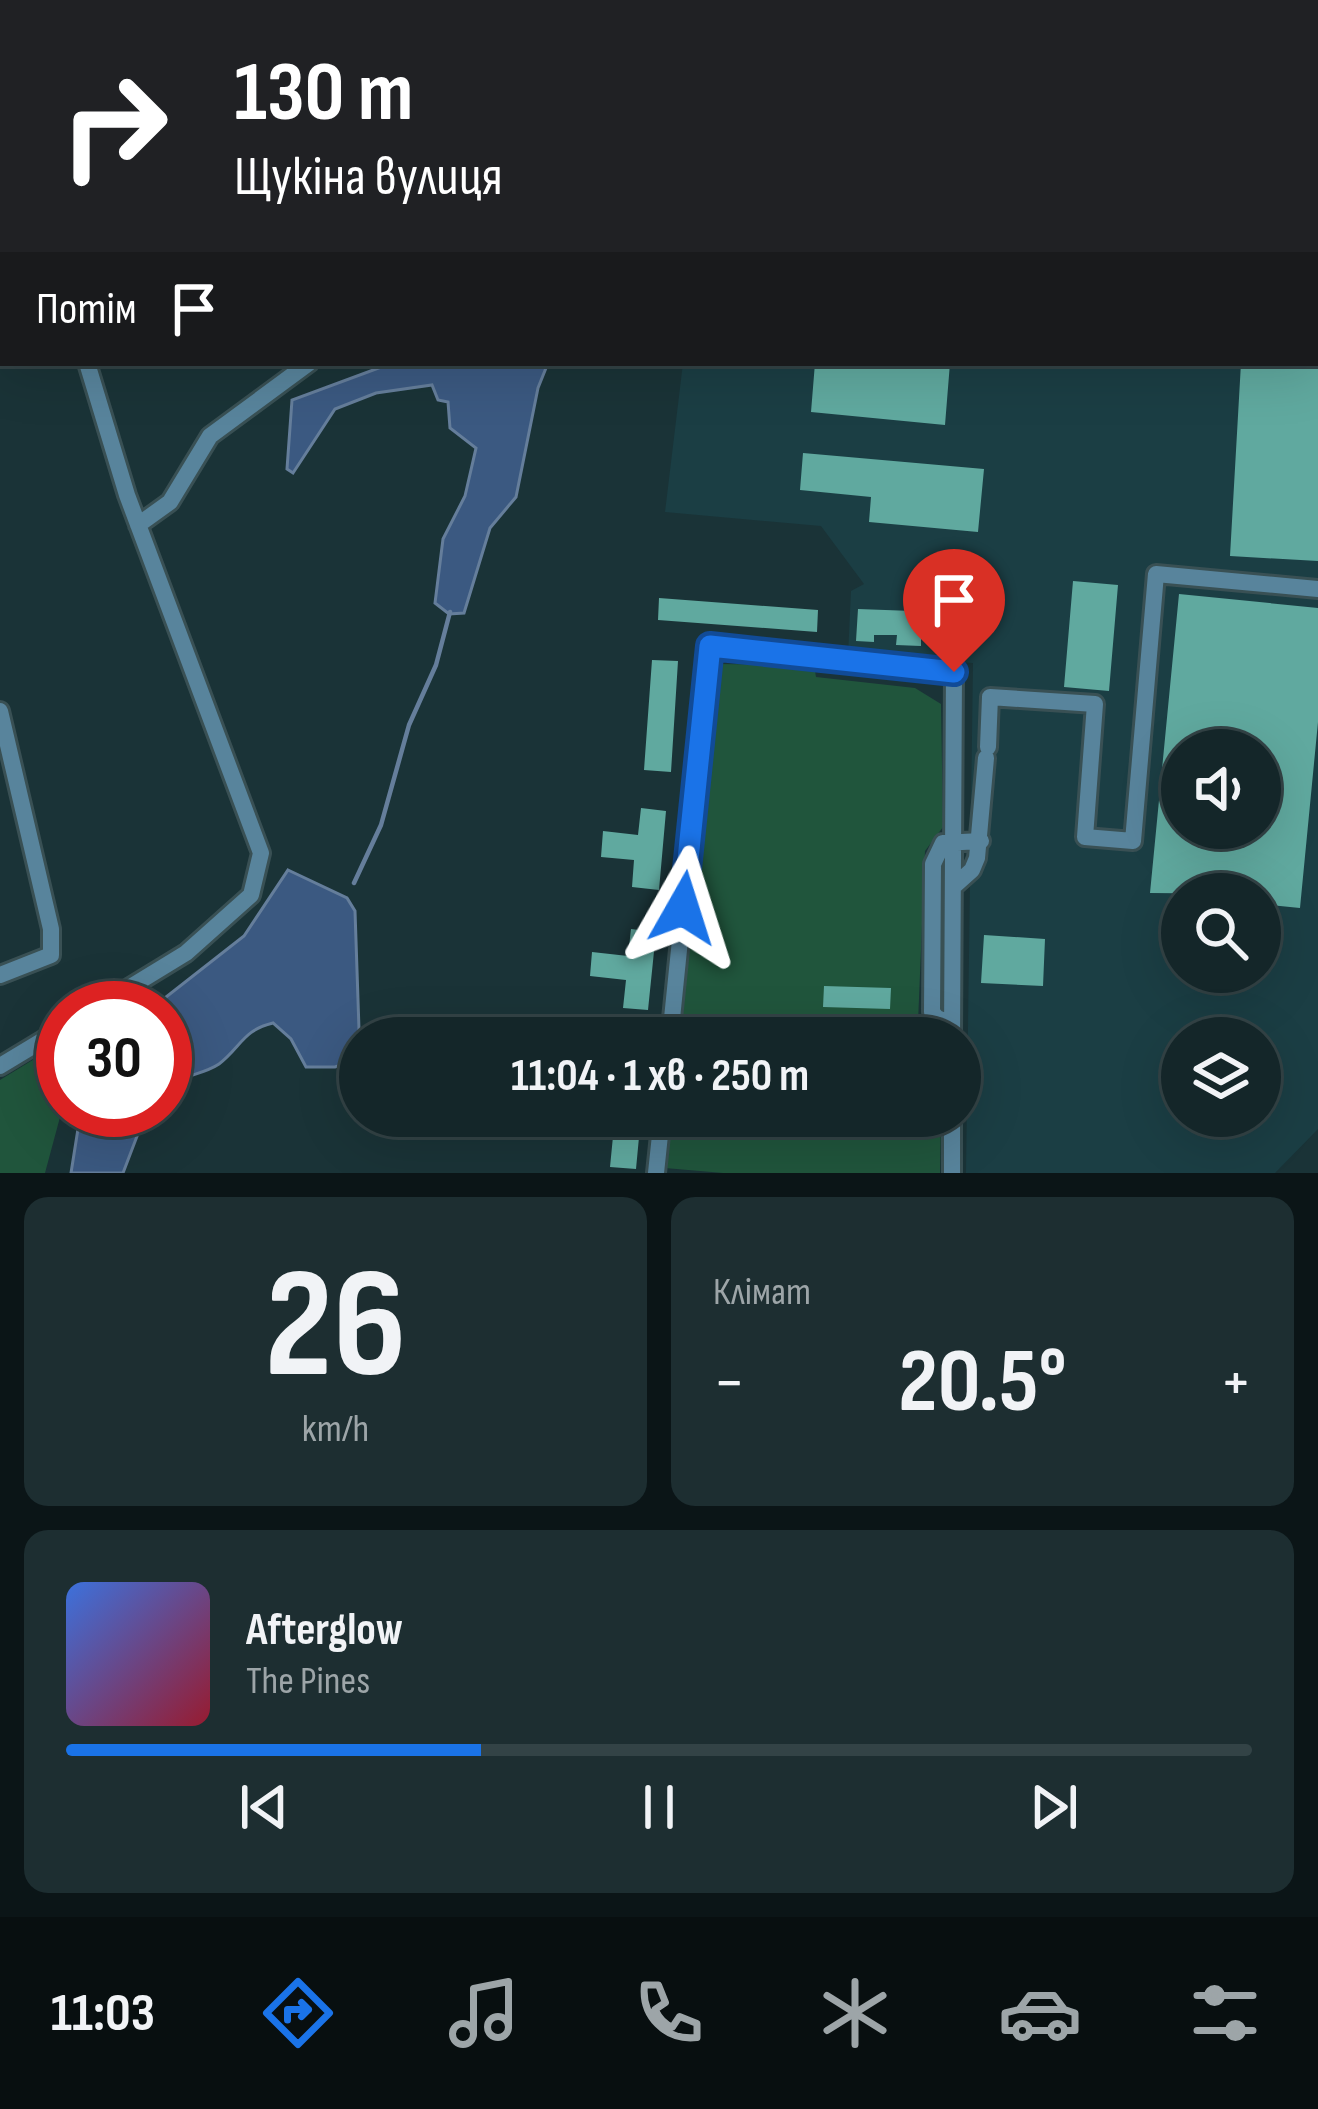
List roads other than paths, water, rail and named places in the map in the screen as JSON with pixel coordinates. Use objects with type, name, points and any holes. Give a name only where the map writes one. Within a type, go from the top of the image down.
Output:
[{"type":"street","points":[[88,366],[138,525],[261,853],[251,896],[186,953],[140,981]]},
{"type":"street","points":[[138,525],[170,502],[210,436],[305,366]]},
{"type":"street","points":[[953,887],[972,870],[981,841],[990,698],[1095,704],[1085,837],[1133,841],[1156,574],[1318,589]]},
{"type":"street","points":[[672,1017],[710,646],[954,672],[952,1017]]},
{"type":"street","points":[[0,711],[47,910],[51,955],[0,975]]},
{"type":"street","points":[[936,1017],[932,1012],[933,864],[943,843],[981,841]]},
{"type":"street","points":[[0,1066],[36,1044]]},
{"type":"street","points":[[656,1173],[660,1137]]},
{"type":"street","points":[[952,1137],[952,1173]]},
{"type":"water","points":[[384,366],[547,366],[516,497],[490,528],[464,613],[449,614],[435,603],[443,539],[465,496],[476,448],[450,428],[448,402],[438,400],[432,385],[376,393],[335,409],[293,473],[287,469],[292,400]]},
{"type":"water","points":[[288,870],[347,898],[355,911],[359,1017],[339,1017],[339,1066],[306,1067],[291,1039],[273,1023],[249,1035],[219,1064],[192,1076],[192,981],[186,981],[244,936]]},
{"type":"water","points":[[77,1137],[137,1137],[123,1173],[71,1173]]},
{"type":"waterway","points":[[354,883],[381,825],[409,725],[436,665],[450,612]]}]
